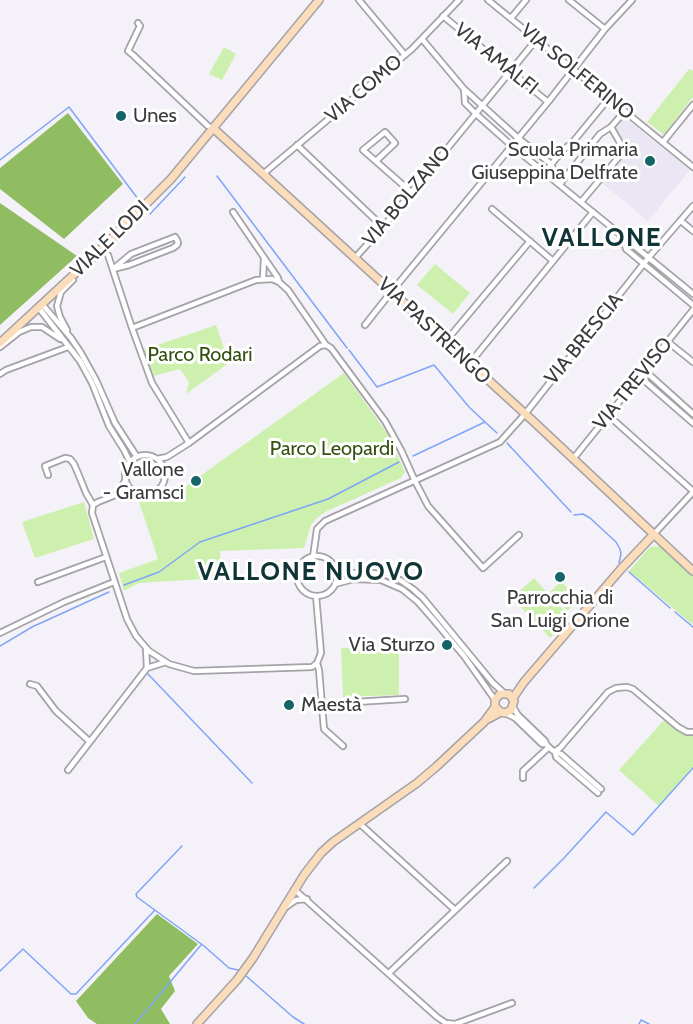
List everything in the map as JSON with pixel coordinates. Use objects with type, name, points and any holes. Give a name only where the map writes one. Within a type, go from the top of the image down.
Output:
[{"type":"street","name":"VIALE LODI","points":[[0,345],[171,179],[319,0]]},
{"type":"street","points":[[360,0],[405,55]]},
{"type":"street","name":"VIA COMO","points":[[263,174],[405,55],[459,0]]},
{"type":"street","name":"VIA SOLFERINO","points":[[488,0],[693,167]]},
{"type":"street","points":[[511,18],[526,0]]},
{"type":"street","points":[[569,0],[577,2],[605,29]]},
{"type":"street","points":[[365,325],[605,29],[632,0]]},
{"type":"street","name":"VIA AMALFI","points":[[443,16],[548,102]]},
{"type":"street","points":[[138,23],[140,26],[128,51],[208,126],[213,128]]},
{"type":"street","points":[[422,39],[464,89],[518,138],[551,164],[560,184]]},
{"type":"street","name":"VIA BOLZANO","points":[[355,258],[536,40]]},
{"type":"street","points":[[464,89],[465,103],[475,113],[693,294]]},
{"type":"street","points":[[545,172],[609,98]]},
{"type":"street","points":[[663,142],[693,105]]},
{"type":"street","points":[[560,184],[600,134],[611,127],[625,111]]},
{"type":"street","points":[[581,202],[623,152],[611,127]]},
{"type":"street","name":"VIA PASTRENGO","points":[[213,128],[693,571]]},
{"type":"street","points":[[376,161],[395,143],[385,132],[363,150],[411,192]]},
{"type":"street","points":[[297,145],[383,227]]},
{"type":"street","name":"VIA BRESCIA","points":[[313,557],[317,529],[325,521],[501,442],[649,257],[693,206]]},
{"type":"street","points":[[492,209],[553,261]]},
{"type":"street","points":[[233,212],[279,282]]},
{"type":"street","points":[[470,363],[593,212]]},
{"type":"street","points":[[681,221],[693,231]]},
{"type":"street","points":[[175,237],[177,240],[177,245],[173,248],[112,269],[131,254],[142,249],[175,237]]},
{"type":"street","points":[[623,237],[626,249],[693,305]]},
{"type":"street","points":[[446,341],[530,241]]},
{"type":"street","points":[[95,255],[61,292],[57,306],[60,317],[96,380],[115,423],[137,457]]},
{"type":"street","points":[[108,255],[152,383],[189,443]]},
{"type":"street","points":[[263,279],[264,258]]},
{"type":"street","points":[[132,328],[263,279],[279,282],[288,290],[326,345],[331,348],[385,421],[429,506],[483,568],[519,535]]},
{"type":"street","points":[[40,305],[71,338]]},
{"type":"street","points":[[40,305],[64,342],[80,361],[92,383],[109,426],[130,462]]},
{"type":"street","name":"VIA TREVISO","points":[[573,459],[693,310]]},
{"type":"street","points":[[0,345],[31,327],[42,327],[64,342]]},
{"type":"street","points":[[668,342],[693,362]]},
{"type":"street","points":[[157,459],[167,457],[189,443],[320,346],[326,345]]},
{"type":"street","points":[[0,374],[68,347]]},
{"type":"street","points":[[644,370],[693,414]]},
{"type":"street","points":[[639,376],[693,423]]},
{"type":"street","points":[[499,708],[497,697],[508,695],[524,682],[621,569],[693,491],[608,415]]},
{"type":"street","points":[[93,505],[118,494],[146,494],[160,488],[164,481],[164,468],[176,450]]},
{"type":"street","points":[[118,494],[126,479],[130,462],[137,457],[147,455],[157,459],[164,468]]},
{"type":"street","points":[[48,475],[45,466],[65,458],[70,459],[74,464],[93,505],[92,513],[104,558],[127,619],[146,648],[166,663],[194,671],[312,667],[317,663],[321,653],[316,596]]},
{"type":"street","points":[[126,479],[137,493]]},
{"type":"street","points":[[313,557],[327,559],[336,570],[335,584],[327,593],[316,596],[303,590],[297,578],[301,564],[313,557]]},
{"type":"street","points":[[38,582],[104,558]]},
{"type":"street","points":[[336,570],[342,573],[386,575],[400,580],[413,589],[493,683],[508,695],[518,715],[545,741],[547,746]]},
{"type":"street","points":[[335,584],[354,579],[381,580],[411,595],[464,656],[499,708],[515,718],[542,744],[555,751],[556,757],[599,791]]},
{"type":"street","points":[[0,633],[64,602],[114,582]]},
{"type":"street","points":[[146,648],[147,668]]},
{"type":"street","points":[[68,770],[147,668],[166,663]]},
{"type":"street","points":[[317,663],[324,729],[343,746]]},
{"type":"street","points":[[30,684],[37,686],[56,711],[89,741]]},
{"type":"street","points":[[555,751],[608,692],[615,688],[633,689],[678,727],[687,732],[693,732]]},
{"type":"street","points":[[322,704],[405,699]]},
{"type":"street","points":[[499,708],[509,712],[513,707]]},
{"type":"street","points":[[197,1024],[237,980],[321,853],[430,772],[499,708]]},
{"type":"street","points":[[523,778],[523,771],[547,746]]},
{"type":"street","points":[[359,823],[455,910]]},
{"type":"street","points":[[389,973],[507,861]]},
{"type":"street","points":[[295,890],[446,1023],[455,1024],[512,1003]]},
{"type":"street","points":[[283,908],[296,900],[307,899]]},
{"type":"shaded area","name":"Scuola Primaria Giuseppina Delfrate","points":[[625,118],[690,170],[648,221],[602,183],[630,151],[616,128]]},
{"type":"green space","points":[[224,47],[236,54],[222,80],[209,74]]},
{"type":"green space","points":[[689,69],[693,71],[693,97],[664,135],[647,122]]},
{"type":"green space","points":[[68,113],[123,184],[64,239],[0,189],[0,168]]},
{"type":"green space","points":[[0,203],[77,256],[0,325]]},
{"type":"green space","points":[[435,264],[470,293],[453,314],[417,285]]},
{"type":"green space","name":"Parco Rodari","points":[[216,325],[229,363],[186,394],[189,382],[180,369],[154,376],[143,350]]},
{"type":"green space","name":"Parco Leopardi","points":[[344,373],[387,433],[405,472],[401,478],[325,512],[311,525],[304,548],[220,551],[221,578],[139,583],[124,591],[119,573],[158,559],[138,499],[153,499],[175,494]]},
{"type":"green space","points":[[84,502],[94,539],[35,558],[22,522]]},
{"type":"green space","points":[[662,546],[693,574],[693,625],[629,571],[650,547]]},
{"type":"green space","points":[[534,578],[571,618],[550,638],[512,598]]},
{"type":"green space","points":[[561,581],[579,601],[567,611],[550,592]]},
{"type":"green space","points":[[399,647],[399,695],[343,697],[341,648]]},
{"type":"green space","points":[[664,720],[688,736],[693,736],[693,768],[659,806],[619,770]]},
{"type":"green space","points":[[157,914],[198,944],[169,976],[175,991],[161,1009],[170,1024],[97,1024],[88,1018],[76,1001]]},
{"type":"waterway","points":[[0,160],[69,107],[141,203]]},
{"type":"waterway","points":[[217,176],[347,348]]},
{"type":"waterway","points":[[150,214],[185,177]]},
{"type":"waterway","points":[[349,350],[377,387],[434,365],[469,407],[485,422]]},
{"type":"waterway","points":[[413,456],[485,422],[497,433]]},
{"type":"waterway","points":[[507,443],[571,512]]},
{"type":"waterway","points":[[124,585],[159,572],[200,542],[328,499],[399,462]]},
{"type":"waterway","points":[[574,515],[583,514],[590,518],[616,542],[621,554],[619,563]]},
{"type":"waterway","points":[[629,572],[670,608]]},
{"type":"waterway","points":[[0,646],[32,627],[109,592]]},
{"type":"waterway","points":[[675,612],[693,627]]},
{"type":"waterway","points":[[147,673],[252,783]]},
{"type":"waterway","points":[[534,888],[606,812],[633,835],[693,768]]},
{"type":"waterway","points":[[182,846],[136,894],[137,897],[204,946],[229,968],[238,970]]},
{"type":"waterway","points":[[0,971],[23,949],[71,994],[76,994],[154,911]]},
{"type":"waterway","points":[[135,1024],[201,945]]},
{"type":"waterway","points":[[245,975],[304,1024]]},
{"type":"waterway","points":[[639,1024],[641,1020],[649,1024]]},
{"type":"place","name":"Unes","points":[[121,116]]},
{"type":"place","name":"Scuola Primaria Giuseppina Delfrate","points":[[650,161]]},
{"type":"place","name":"Vallone - Gramsci","points":[[196,481]]},
{"type":"place","name":"Parrocchia di San Luigi Orione","points":[[560,577]]},
{"type":"place","name":"Via Sturzo","points":[[447,645]]},
{"type":"place","name":"Maestà","points":[[289,705]]},
{"type":"district","name":"VALLONE","points":[[602,238]]},
{"type":"district","name":"VALLONE NUOVO","points":[[311,572]]}]
